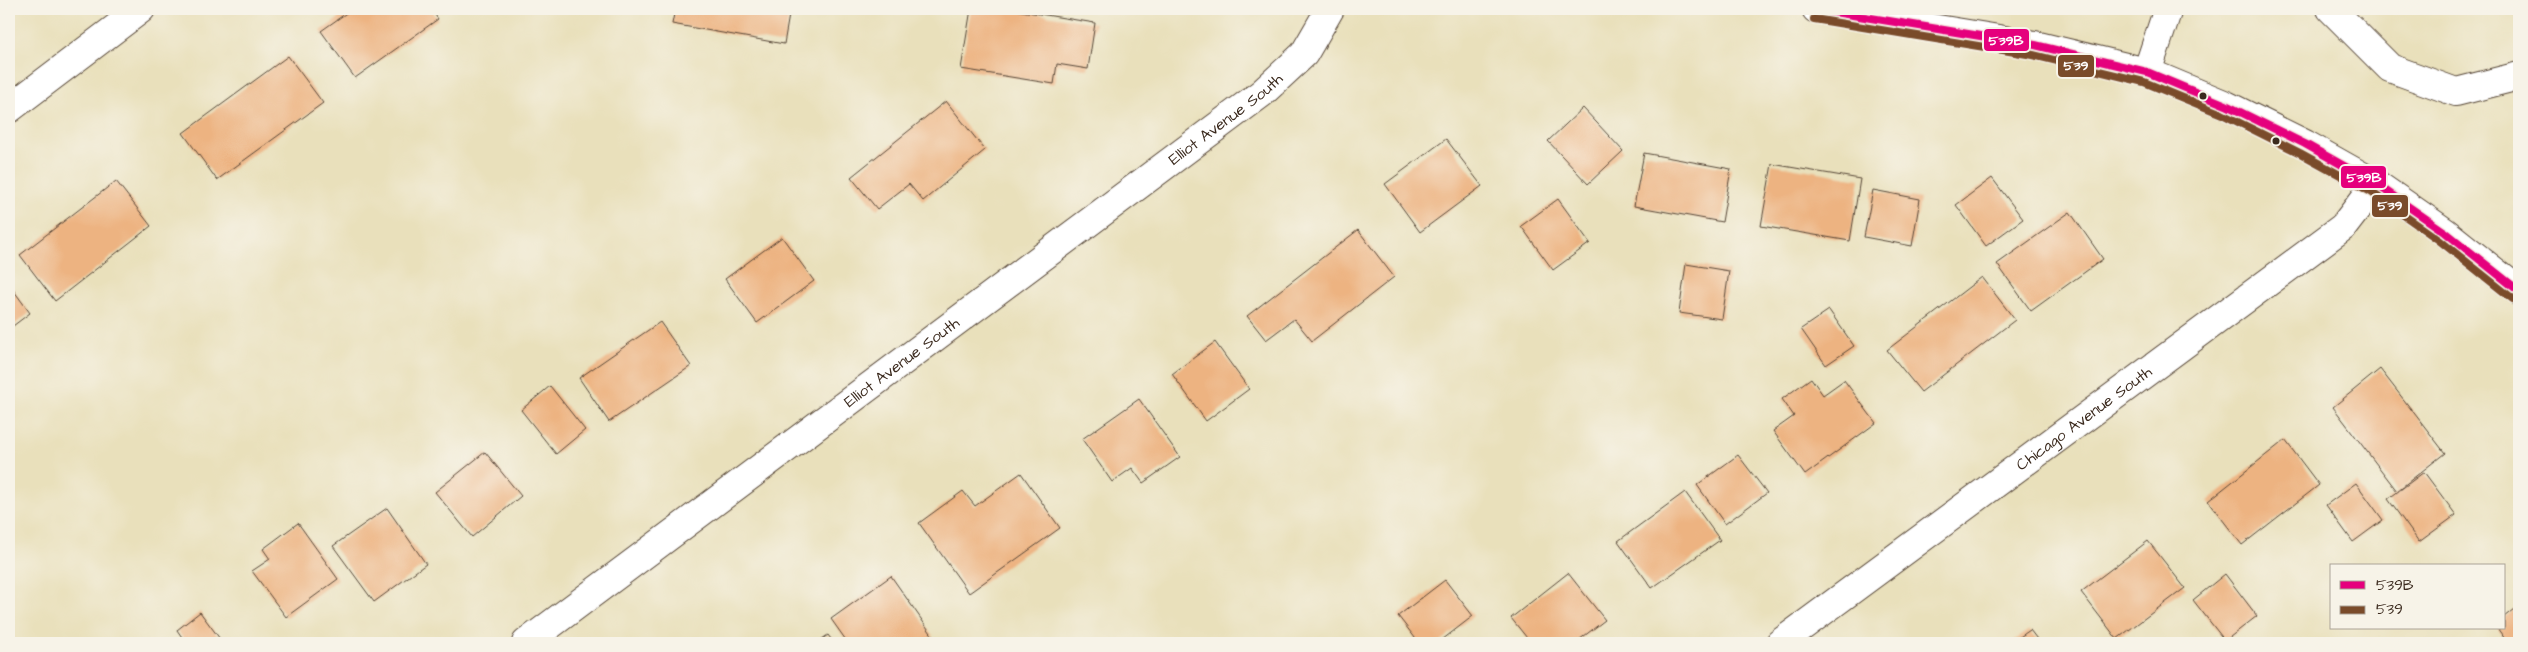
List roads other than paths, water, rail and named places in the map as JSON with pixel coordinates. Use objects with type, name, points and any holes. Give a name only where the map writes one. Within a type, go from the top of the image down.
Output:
[{"type":"street","points":[[9,109],[141,9]]},
{"type":"street","name":"Elliot Avenue South","points":[[526,643],[1262,93],[1304,54],[1330,9]]},
{"type":"street","points":[[1816,9],[2035,45],[2147,72],[2226,105],[2305,144],[2376,184],[2445,232],[2519,292]]},
{"type":"street","points":[[2147,72],[2168,9]]},
{"type":"street","points":[[2331,9],[2390,68],[2456,92],[2519,76]]},
{"type":"street","name":"Chicago Avenue South","points":[[1780,643],[2342,226],[2376,184]]}]
